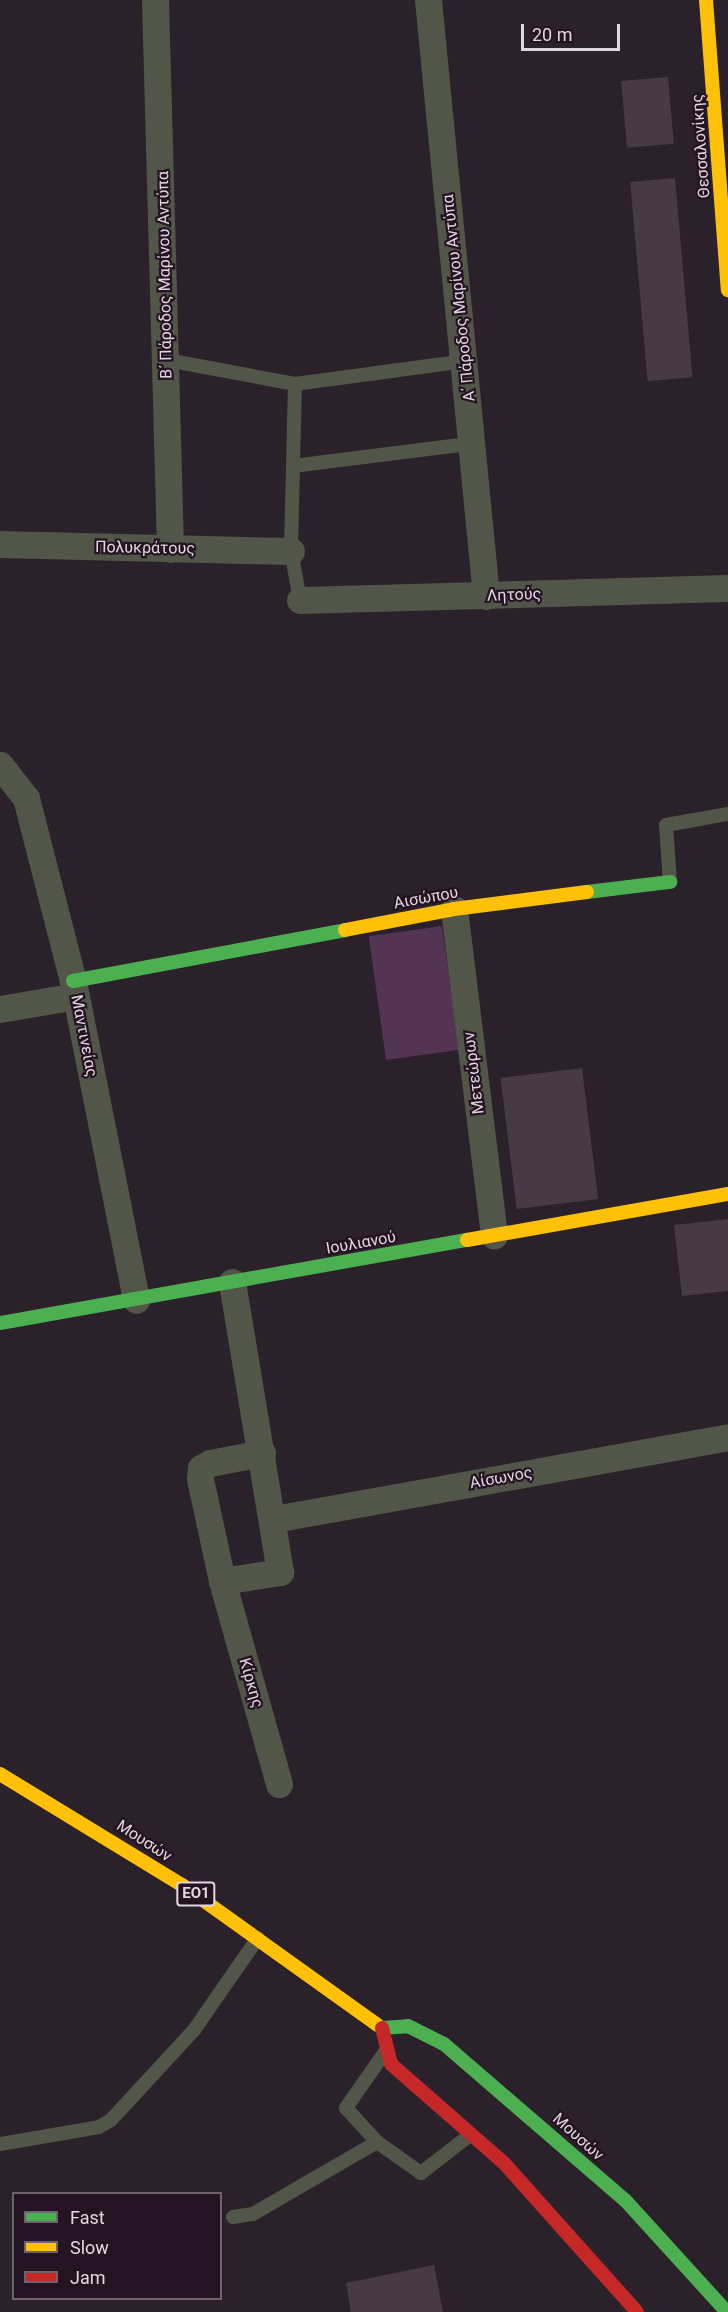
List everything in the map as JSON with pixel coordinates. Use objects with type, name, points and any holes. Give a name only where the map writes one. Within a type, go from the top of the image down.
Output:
[{"type":"main road","name":"Θεσσαλονίκης","points":[[706,0],[728,290]]},
{"type":"main road","name":"Αισώπου","points":[[75,988],[454,909],[670,882]]},
{"type":"main road","name":"Ιουλιανού","points":[[0,1323],[728,1194]]},
{"type":"main road","name":"Μουσών","points":[[0,1774],[78,1818],[259,1936],[382,2028],[421,2030],[509,2097],[625,2200],[727,2312]]},
{"type":"main road","points":[[382,2028],[385,2052],[391,2064],[526,2185],[637,2312]]},
{"type":"street","name":"Β΄ Πάροδος Μαρίνου Αντύπα","points":[[155,0],[167,360],[170,549]]},
{"type":"street","name":"Α΄ Πάροδος Μαρίνου Αντύπα","points":[[428,0],[474,443],[486,596]]},
{"type":"street","name":"Πολυκράτους","points":[[0,544],[291,551]]},
{"type":"street","name":"Λητούς","points":[[300,600],[728,588]]},
{"type":"street","name":"Μαντινείας","points":[[7,771],[26,798],[75,988],[136,1300]]},
{"type":"street","name":"Μετεώρων","points":[[454,909],[494,1236]]},
{"type":"street","points":[[0,1009],[75,988]]},
{"type":"street","points":[[222,1581],[280,1572],[274,1519],[232,1282]]},
{"type":"street","name":"Αίσωνος","points":[[274,1519],[728,1437]]},
{"type":"street","name":"Κίρκης","points":[[262,1453],[201,1468],[222,1581],[279,1784]]},
{"type":"lane","points":[[167,360],[295,384],[465,361]]},
{"type":"lane","points":[[295,384],[291,551],[300,600]]},
{"type":"lane","points":[[292,466],[474,443]]},
{"type":"lane","name":"Αισώπου","points":[[670,882],[666,825],[728,814]]},
{"type":"lane","points":[[0,2144],[99,2127],[111,2120],[194,2030],[259,1936]]},
{"type":"lane","points":[[385,2052],[346,2108],[377,2142],[421,2173],[470,2135]]},
{"type":"lane","points":[[233,2217],[253,2214],[377,2142]]},
{"type":"shaded area","points":[[442,926],[459,1050],[386,1060],[369,936]]},
{"type":"building","points":[[668,77],[674,144],[627,148],[621,81]]},
{"type":"building","points":[[675,178],[692,377],[648,381],[630,182]]},
{"type":"building","points":[[582,1068],[598,1199],[517,1209],[501,1078]]},
{"type":"building","points":[[728,1219],[728,1291],[682,1296],[674,1225]]},
{"type":"building","points":[[434,2265],[443,2312],[351,2312],[346,2283]]},
{"type":"traffic: fast","points":[[587,892],[670,882]]},
{"type":"traffic: fast","points":[[73,981],[345,930]]},
{"type":"traffic: fast","points":[[0,1323],[467,1240]]},
{"type":"traffic: fast","points":[[376,2024],[382,2028],[408,2026],[444,2044],[625,2200],[727,2312]]},
{"type":"traffic: slow","points":[[706,0],[728,290]]},
{"type":"traffic: slow","points":[[345,930],[454,909],[587,892]]},
{"type":"traffic: slow","points":[[467,1240],[728,1194]]},
{"type":"traffic: slow","points":[[0,1774],[182,1885],[376,2024]]},
{"type":"traffic: jam","points":[[382,2028],[391,2064],[503,2162],[637,2312]]}]
